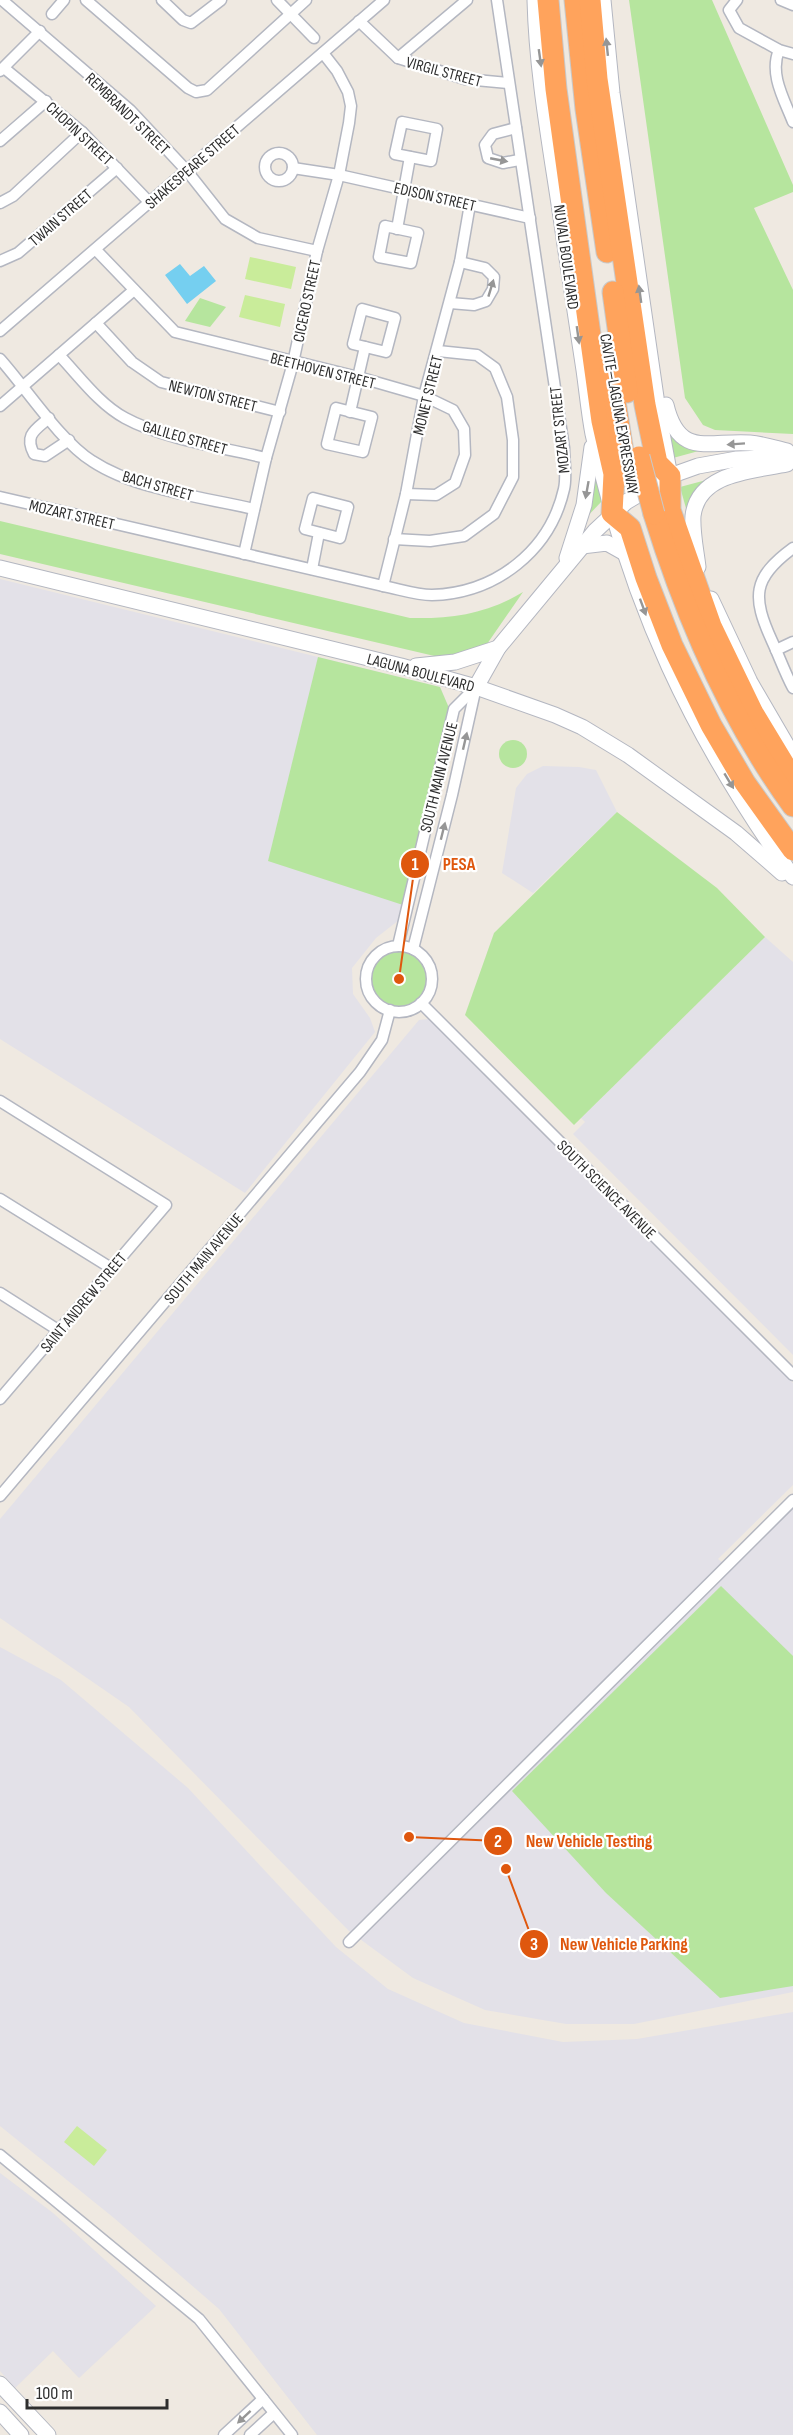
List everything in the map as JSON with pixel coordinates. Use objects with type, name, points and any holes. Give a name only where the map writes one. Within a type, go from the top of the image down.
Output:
[{"type":"highway","points":[[548,0],[557,95],[602,421],[614,474],[612,513],[630,528],[646,578],[672,645],[711,725],[745,783],[793,850]]},
{"type":"highway","name":"CAVITE–LAGUNA EXPRESSWAY","points":[[561,0],[575,126],[617,420],[632,460],[673,615],[695,666],[750,766],[793,830]]},
{"type":"highway","name":"CAVITE–LAGUNA EXPRESSWAY","points":[[575,0],[586,109],[630,411],[632,460]]},
{"type":"highway","points":[[590,0],[597,79],[643,394],[657,464],[670,476],[670,510],[711,626],[753,712],[793,779]]},
{"type":"highway","name":"CAVITE–LAGUNA EXPRESSWAY","points":[[647,515],[668,557],[709,661],[762,759],[793,806]]},
{"type":"main road","name":"NUVALI BOULEVARD","points":[[535,0],[538,47],[549,130],[593,432],[612,513]]},
{"type":"main road","points":[[603,0],[612,93],[645,325],[670,476],[698,567],[742,666],[793,756]]},
{"type":"main road","points":[[645,325],[659,365],[670,420],[677,432],[689,441],[704,444],[749,443],[793,452]]},
{"type":"main road","points":[[565,566],[588,488],[593,432]]},
{"type":"main road","points":[[476,687],[498,648],[612,513],[641,492],[670,476],[719,462],[745,458],[793,457]]},
{"type":"main road","points":[[698,567],[693,517],[698,500],[705,489],[724,478],[793,463]]},
{"type":"main road","points":[[612,513],[623,552],[655,639],[690,712],[737,794],[793,877]]},
{"type":"main road","points":[[582,546],[607,543],[623,552]]},
{"type":"main road","name":"LAGUNA BOULEVARD","points":[[0,568],[401,666],[476,687],[555,715],[607,740],[736,833],[793,883]]},
{"type":"main road","points":[[401,666],[455,662],[498,648]]},
{"type":"main road","points":[[0,2384],[48,2435]]},
{"type":"main road","points":[[0,2412],[21,2435]]},
{"type":"street","name":"REMBRANDT STREET","points":[[2,0],[130,110],[186,171],[225,219],[258,238],[317,251]]},
{"type":"street","points":[[52,14],[64,0]]},
{"type":"street","points":[[87,0],[188,88],[196,92],[207,90],[306,0]]},
{"type":"street","points":[[162,0],[183,20],[191,23],[221,0]]},
{"type":"street","points":[[277,0],[314,38]]},
{"type":"street","name":"SHAKESPEARE STREET","points":[[0,331],[384,0]]},
{"type":"street","points":[[398,58],[467,0]]},
{"type":"street","name":"MOZART STREET","points":[[0,497],[383,586],[432,595],[458,592],[483,585],[513,569],[535,550],[555,519],[565,487],[564,448],[530,218],[519,160],[497,0]]},
{"type":"street","points":[[737,0],[729,10],[739,28],[779,50],[793,54]]},
{"type":"street","points":[[781,0],[793,5]]},
{"type":"street","name":"VIRGIL STREET","points":[[359,21],[398,58],[465,79],[508,83]]},
{"type":"street","points":[[2,70],[40,31]]},
{"type":"street","points":[[779,50],[775,61],[778,86],[793,122]]},
{"type":"street","name":"CICERO STREET","points":[[244,554],[266,458],[293,363],[317,251],[339,175],[351,106],[348,92],[337,71],[323,54]]},
{"type":"street","name":"CHOPIN STREET","points":[[2,70],[46,101],[81,132],[150,203]]},
{"type":"street","points":[[0,141],[46,101]]},
{"type":"street","points":[[402,122],[437,129],[430,161],[410,157],[395,154],[402,122]]},
{"type":"street","points":[[516,128],[493,134],[485,144],[488,158],[503,163],[519,160]]},
{"type":"street","points":[[0,203],[13,196],[81,132]]},
{"type":"street","points":[[397,229],[410,157]]},
{"type":"street","name":"TWAIN STREET","points":[[0,261],[18,254],[117,168]]},
{"type":"street","name":"EDISON STREET","points":[[293,168],[339,175],[530,218]]},
{"type":"street","name":"MONET STREET","points":[[383,586],[406,494],[424,396],[438,351],[460,262],[470,204]]},
{"type":"street","name":"BEETHOVEN STREET","points":[[96,250],[175,332],[293,363],[358,377],[424,396],[453,410],[464,429],[465,455],[455,483],[436,495],[406,494]]},
{"type":"street","points":[[450,303],[474,305],[486,301],[493,289],[494,277],[485,268],[460,262]]},
{"type":"street","points":[[0,406],[134,290]]},
{"type":"street","points":[[362,309],[395,318],[386,352],[365,347],[353,344],[362,309]]},
{"type":"street","name":"NEWTON STREET","points":[[96,323],[132,362],[161,382],[280,412]]},
{"type":"street","points":[[350,412],[365,347]]},
{"type":"street","points":[[394,539],[430,541],[464,536],[494,514],[513,477],[513,440],[507,397],[495,368],[477,355],[438,351]]},
{"type":"street","name":"GALILEO STREET","points":[[59,355],[97,396],[124,418],[154,430],[266,458]]},
{"type":"street","name":"BACH STREET","points":[[0,359],[49,418],[91,461],[143,484],[254,509]]},
{"type":"street","points":[[336,408],[350,412],[372,417],[363,452],[327,444],[336,408]]},
{"type":"street","points":[[49,418],[30,436],[29,444],[34,454],[45,456],[69,440]]},
{"type":"street","points":[[313,498],[348,507],[340,538],[319,533],[304,529],[313,498]]},
{"type":"street","points":[[312,569],[319,533]]},
{"type":"street","points":[[792,685],[760,615],[758,600],[766,573],[776,561],[793,548]]},
{"type":"street","points":[[776,650],[793,642]]},
{"type":"street","name":"SOUTH MAIN AVENUE","points":[[413,949],[452,795],[476,687]]},
{"type":"street","name":"SOUTH MAIN AVENUE","points":[[398,946],[454,709],[476,687]]},
{"type":"street","points":[[398,946],[413,949],[425,959],[431,973],[430,989],[421,1003],[408,1010],[390,1010],[378,1004],[367,989],[366,975],[370,962],[386,949],[398,946]]},
{"type":"street","name":"SOUTH SCIENCE AVENUE","points":[[421,1003],[793,1375]]},
{"type":"street","name":"SOUTH MAIN AVENUE","points":[[0,1496],[360,1072],[382,1040],[390,1010]]},
{"type":"street","name":"SAINT ANDREW STREET","points":[[0,1101],[166,1205],[2,1393]]},
{"type":"street","points":[[0,1199],[111,1268]]},
{"type":"street","points":[[0,1293],[58,1330]]},
{"type":"street","points":[[349,1942],[793,1500]]},
{"type":"street","points":[[0,2155],[199,2319],[292,2435]]},
{"type":"street","points":[[224,2435],[263,2399]]},
{"type":"street","points":[[250,2435],[274,2413]]},
{"type":"shaded area","points":[[0,579],[440,687],[449,708],[399,920],[376,938],[352,968],[353,994],[370,1018],[375,1032],[245,1193],[0,1039]]},
{"type":"shaded area","points":[[543,766],[596,770],[617,812],[533,893],[502,873],[516,788],[527,774]]},
{"type":"shaded area","points":[[765,937],[793,962],[793,1355],[573,1134],[585,1122],[581,1118]]},
{"type":"shaded area","points":[[437,1018],[793,1383],[793,1485],[718,1559],[729,1568],[793,1507],[793,1992],[634,2024],[566,2024],[485,2010],[413,1978],[349,1931],[129,1707],[0,1618],[0,1519],[419,1020]]},
{"type":"shaded area","points":[[0,1647],[61,1680],[188,1788],[336,1947],[388,1989],[464,2023],[563,2042],[637,2039],[793,2012],[793,2435],[317,2435],[219,2309],[114,2218],[0,2126]]},
{"type":"shaded area","points":[[0,2173],[53,2213],[156,2306],[79,2378],[53,2351],[15,2388],[0,2371]]},
{"type":"green space","points":[[629,0],[712,0],[793,185],[793,192],[754,208],[793,290],[793,434],[715,430],[703,425],[685,398]]},
{"type":"green space","points":[[250,257],[296,267],[291,289],[245,279]]},
{"type":"green space","points":[[245,295],[285,304],[280,327],[239,317]]},
{"type":"green space","points":[[200,298],[226,307],[210,327],[185,321]]},
{"type":"green space","points":[[664,418],[706,449],[673,458]]},
{"type":"green space","points":[[595,464],[603,500],[581,523]]},
{"type":"green space","points":[[710,479],[689,519],[680,487]]},
{"type":"green space","points":[[0,521],[410,618],[468,614],[496,605],[523,592],[487,644],[476,652],[443,658],[0,554]]},
{"type":"green space","points":[[318,657],[440,687],[449,708],[403,905],[268,861]]},
{"type":"green space","points":[[513,740],[523,744],[527,754],[523,764],[513,768],[503,764],[499,754],[503,744]]},
{"type":"green space","points":[[617,812],[717,888],[765,937],[574,1125],[465,1015],[494,933]]},
{"type":"green space","points":[[399,951],[410,953],[419,959],[425,968],[427,979],[425,990],[419,999],[410,1005],[399,1007],[388,1005],[379,999],[373,990],[371,979],[373,968],[379,959],[388,953]]},
{"type":"green space","points":[[721,1586],[793,1656],[793,1986],[720,1998],[606,1893],[512,1791]]},
{"type":"green space","points":[[77,2126],[107,2150],[94,2166],[64,2142]]},
{"type":"water","points":[[180,264],[190,276],[204,266],[216,281],[187,304],[165,275]]},
{"type":"place","name":"PESA","points":[[399,979]]},
{"type":"place","name":"New Vehicle Testing","points":[[409,1837]]},
{"type":"place","name":"New Vehicle Parking","points":[[506,1869]]}]
